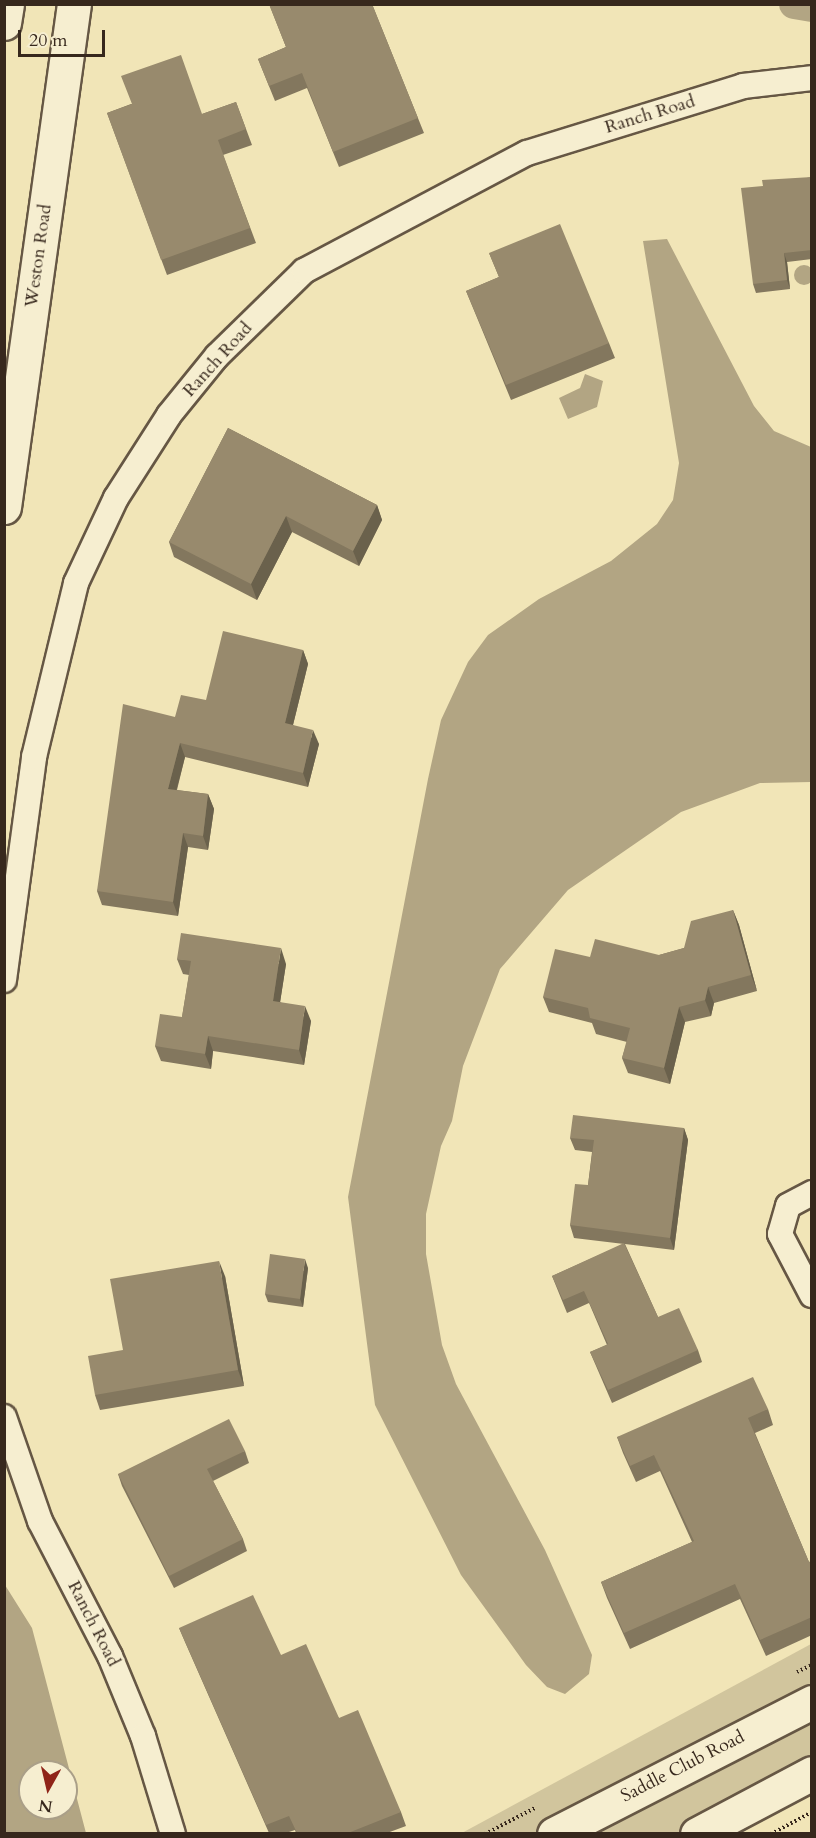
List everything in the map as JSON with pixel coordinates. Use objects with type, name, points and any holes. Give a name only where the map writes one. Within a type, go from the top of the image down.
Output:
[{"type":"main road","points":[[4,23],[7,4]]},
{"type":"main road","name":"Weston Road","points":[[4,507],[74,4]]},
{"type":"main road","name":"Saddle Club Road","points":[[554,1833],[812,1702]]},
{"type":"main road","points":[[697,1833],[812,1773]]},
{"type":"street","name":"Ranch Road","points":[[4,980],[34,757],[76,583],[116,498],[169,415],[217,356],[304,271],[527,153],[743,86],[812,78]]},
{"type":"street","points":[[812,1193],[788,1206],[780,1234],[812,1295]]},
{"type":"street","name":"Ranch Road","points":[[4,1417],[40,1521],[110,1656],[143,1736],[173,1833]]},
{"type":"path","points":[[771,1833],[812,1812]]},
{"type":"shaded area","points":[[667,239],[754,406],[774,431],[811,447],[811,782],[760,783],[681,812],[568,890],[500,969],[463,1066],[452,1121],[441,1146],[426,1214],[426,1254],[442,1345],[456,1384],[545,1550],[592,1655],[589,1674],[565,1694],[547,1687],[526,1665],[461,1575],[375,1405],[348,1197],[441,720],[468,662],[488,635],[539,599],[611,561],[657,524],[673,500],[679,463],[643,241]]},
{"type":"shaded area","points":[[804,265],[811,268],[814,275],[811,282],[804,285],[797,282],[794,275],[797,268]]},
{"type":"shaded area","points":[[585,374],[603,381],[597,407],[568,419],[559,398],[580,388]]},
{"type":"shaded area","points":[[5,1585],[32,1628],[67,1760],[18,1760],[18,1820],[78,1820],[78,1803],[86,1833],[5,1833]]},
{"type":"shaded area","points":[[811,1644],[811,1773],[697,1833],[460,1834]]},
{"type":"building","points":[[269,4],[372,4],[418,118],[333,152],[302,73],[269,86],[258,59],[286,47]]},
{"type":"building","points":[[181,55],[202,114],[236,102],[246,129],[218,140],[250,228],[161,260],[107,113],[132,104],[121,76]]},
{"type":"building","points":[[812,177],[812,250],[784,253],[787,280],[753,284],[741,188],[763,186],[762,180]]},
{"type":"building","points":[[560,224],[609,343],[506,385],[466,291],[499,277],[489,253]]},
{"type":"building","points":[[228,428],[377,505],[353,551],[286,516],[251,584],[169,542]]},
{"type":"building","points":[[223,631],[303,650],[285,723],[313,730],[303,773],[180,743],[168,789],[208,794],[203,836],[183,833],[173,902],[97,891],[123,704],[175,717],[181,695],[206,700]]},
{"type":"building","points":[[733,910],[751,975],[708,987],[705,1000],[679,1007],[664,1068],[622,1058],[630,1028],[590,1018],[588,1008],[543,997],[555,949],[590,957],[595,939],[659,955],[684,948],[691,921]]},
{"type":"building","points":[[181,933],[281,948],[273,1001],[305,1006],[299,1050],[208,1036],[205,1054],[155,1046],[160,1014],[182,1017],[191,961],[177,959]]},
{"type":"building","points":[[573,1115],[684,1128],[670,1238],[570,1225],[575,1184],[588,1185],[594,1140],[570,1138]]},
{"type":"building","points":[[624,1243],[658,1317],[679,1308],[698,1350],[608,1390],[590,1352],[608,1344],[584,1291],[563,1300],[552,1276]]},
{"type":"building","points":[[270,1254],[305,1259],[300,1299],[265,1294]]},
{"type":"building","points":[[219,1261],[238,1370],[95,1395],[88,1356],[123,1350],[110,1279]]},
{"type":"building","points":[[753,1377],[768,1409],[748,1418],[809,1562],[812,1561],[812,1617],[760,1640],[735,1584],[624,1633],[601,1582],[694,1541],[654,1455],[630,1466],[617,1437]]},
{"type":"building","points":[[229,1419],[245,1451],[207,1469],[243,1539],[169,1576],[118,1474]]},
{"type":"building","points":[[253,1595],[281,1655],[306,1644],[339,1718],[358,1710],[401,1812],[348,1833],[297,1833],[289,1816],[266,1825],[179,1628]]},
{"type":"waterway","points":[[794,4],[812,7]]}]
